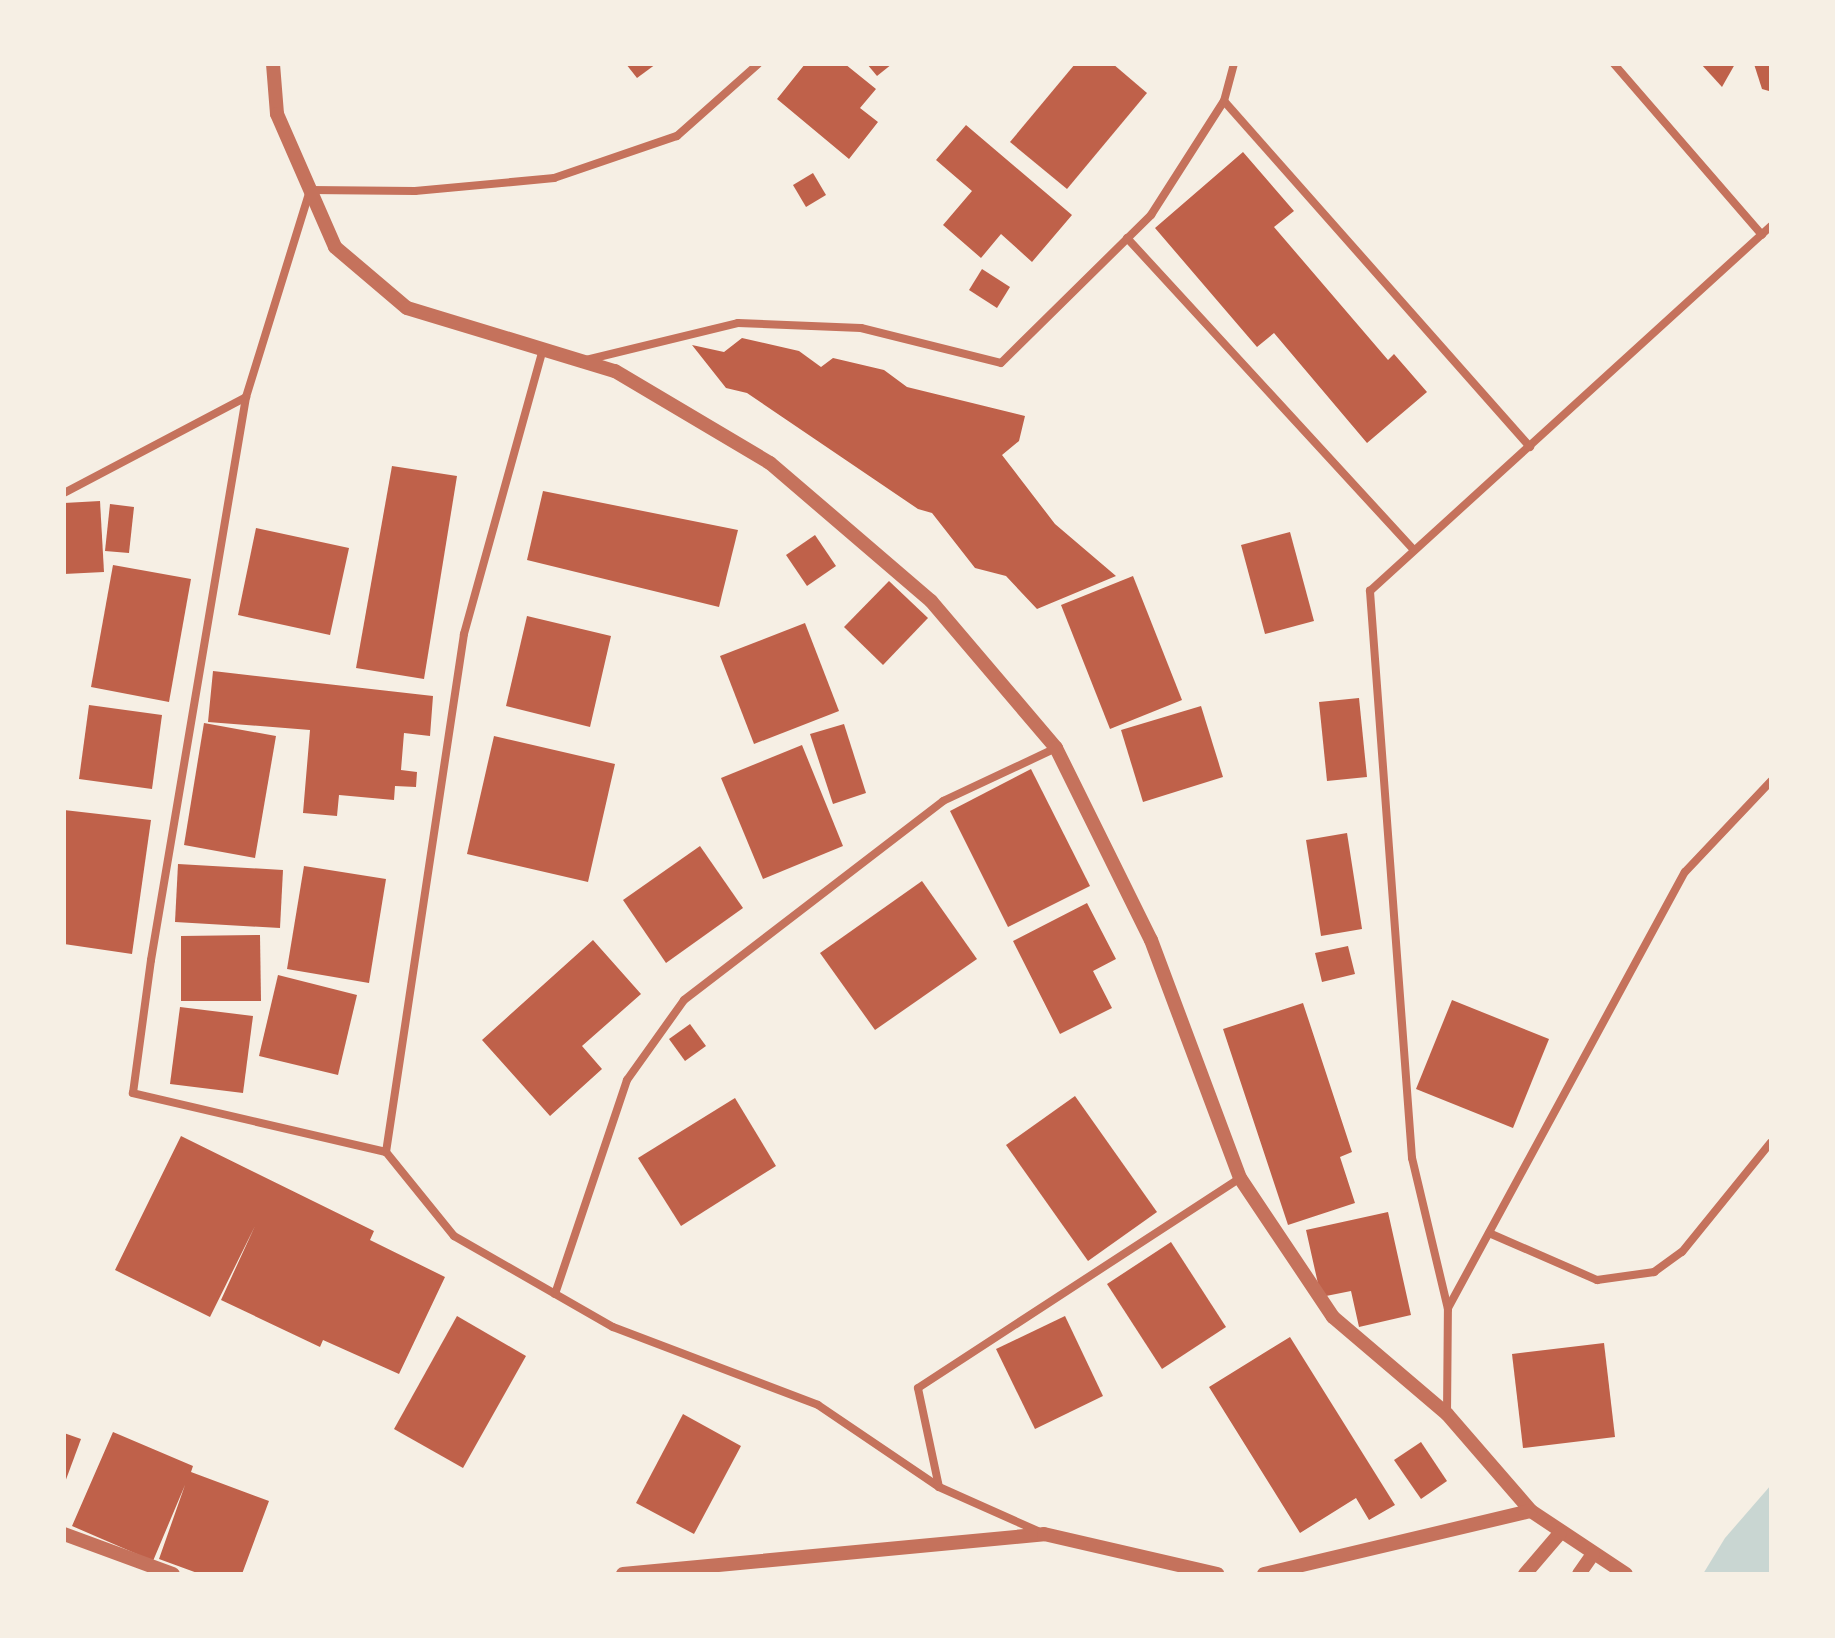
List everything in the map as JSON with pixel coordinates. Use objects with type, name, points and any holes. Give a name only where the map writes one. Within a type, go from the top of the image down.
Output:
[{"type":"street","points":[[273,64],[277,114],[335,247],[407,308],[615,371],[770,463],[931,601],[1056,748],[1151,940],[1240,1178],[1333,1317],[1447,1414],[1531,1511],[1626,1574]]},
{"type":"street","points":[[310,190],[415,191],[554,178],[677,136],[758,64]]},
{"type":"street","points":[[582,361],[738,323],[861,328],[1001,363],[1151,215],[1224,101],[1234,64]]},
{"type":"street","points":[[1614,64],[1762,235]]},
{"type":"street","points":[[1224,101],[1530,447]]},
{"type":"street","points":[[310,190],[246,397],[151,960],[133,1093],[386,1152],[454,1236],[613,1327],[818,1405],[939,1487],[1044,1534],[1217,1574]]},
{"type":"street","points":[[1447,1414],[1448,1309],[1412,1158],[1370,591],[1771,226]]},
{"type":"street","points":[[1127,238],[1414,550]]},
{"type":"street","points":[[386,1152],[464,634],[543,349]]},
{"type":"street","points":[[64,493],[246,397]]},
{"type":"street","points":[[555,1294],[627,1080],[684,1000],[943,801],[1056,748]]},
{"type":"street","points":[[1448,1309],[1685,872],[1771,781]]},
{"type":"street","points":[[1489,1233],[1597,1280],[1654,1272],[1682,1252],[1771,1142]]},
{"type":"street","points":[[939,1487],[918,1388],[1240,1178]]},
{"type":"street","points":[[1264,1574],[1531,1511]]},
{"type":"street","points":[[1530,1572],[1560,1533]]},
{"type":"street","points":[[64,1534],[173,1574]]},
{"type":"street","points":[[623,1574],[735,1569],[1044,1534]]},
{"type":"street","points":[[1579,1574],[1593,1554]]},
{"type":"shaded area","points":[[1771,1485],[1771,1574],[1703,1574],[1725,1538]]},
{"type":"building","points":[[626,64],[656,64],[637,78]]},
{"type":"building","points":[[805,64],[845,64],[876,89],[860,108],[878,122],[849,159],[777,99]]},
{"type":"building","points":[[867,64],[892,64],[877,76]]},
{"type":"building","points":[[1075,64],[1113,64],[1147,93],[1067,189],[1010,142]]},
{"type":"building","points":[[1701,64],[1735,64],[1722,87]]},
{"type":"building","points":[[1754,64],[1771,64],[1769,91],[1762,89]]},
{"type":"building","points":[[966,125],[1072,215],[1032,262],[1001,234],[981,258],[943,225],[972,191],[936,160]]},
{"type":"building","points":[[1243,152],[1294,211],[1274,227],[1388,360],[1394,354],[1427,392],[1367,443],[1274,333],[1257,347],[1155,228]]},
{"type":"building","points":[[813,173],[826,195],[806,207],[793,185]]},
{"type":"building","points":[[982,269],[1010,287],[997,308],[969,290]]},
{"type":"building","points":[[742,338],[799,351],[821,367],[833,358],[884,370],[907,387],[1025,416],[1019,441],[1002,455],[1055,524],[1116,576],[1037,609],[1006,576],[975,568],[932,513],[918,509],[747,393],[726,388],[692,345],[724,352]]},
{"type":"building","points":[[392,466],[457,476],[424,679],[356,668]]},
{"type":"building","points":[[543,491],[738,530],[719,607],[527,560]]},
{"type":"building","points":[[100,501],[104,572],[64,574],[64,503]]},
{"type":"building","points":[[110,504],[134,507],[129,553],[105,551]]},
{"type":"building","points":[[256,528],[349,548],[330,635],[238,615]]},
{"type":"building","points":[[1290,532],[1314,621],[1265,634],[1241,545]]},
{"type":"building","points":[[815,535],[836,566],[807,586],[786,555]]},
{"type":"building","points":[[113,565],[191,579],[169,702],[91,687]]},
{"type":"building","points":[[1133,576],[1182,700],[1110,729],[1061,605]]},
{"type":"building","points":[[889,581],[928,618],[883,665],[844,627]]},
{"type":"building","points":[[527,616],[611,636],[590,727],[506,706]]},
{"type":"building","points":[[805,623],[839,711],[754,744],[720,656]]},
{"type":"building","points":[[213,671],[433,696],[430,736],[404,733],[401,770],[417,772],[416,787],[395,786],[394,800],[339,795],[337,816],[303,813],[310,730],[208,722]]},
{"type":"building","points":[[1359,698],[1367,777],[1327,781],[1319,702]]},
{"type":"building","points":[[89,705],[162,715],[152,789],[79,779]]},
{"type":"building","points":[[1201,706],[1223,777],[1143,802],[1121,730]]},
{"type":"building","points":[[204,723],[276,736],[255,858],[184,845]]},
{"type":"building","points":[[844,724],[866,793],[833,804],[810,734]]},
{"type":"building","points":[[494,736],[615,764],[588,882],[467,854]]},
{"type":"building","points":[[802,745],[843,846],[763,879],[721,778]]},
{"type":"building","points":[[1031,769],[1090,886],[1008,927],[950,811]]},
{"type":"building","points":[[64,810],[151,820],[132,954],[64,944]]},
{"type":"building","points":[[1347,833],[1362,929],[1321,936],[1306,840]]},
{"type":"building","points":[[700,846],[743,908],[666,963],[623,900]]},
{"type":"building","points":[[178,864],[283,870],[280,928],[175,922]]},
{"type":"building","points":[[304,866],[386,879],[369,983],[287,969]]},
{"type":"building","points":[[922,881],[977,959],[875,1030],[820,953]]},
{"type":"building","points":[[1087,903],[1116,959],[1093,971],[1112,1008],[1060,1034],[1013,941]]},
{"type":"building","points":[[260,935],[261,1001],[181,1001],[181,936]]},
{"type":"building","points":[[593,940],[641,994],[582,1046],[602,1069],[550,1116],[482,1040]]},
{"type":"building","points":[[1348,946],[1355,974],[1322,982],[1315,953]]},
{"type":"building","points":[[278,975],[357,995],[338,1075],[259,1056]]},
{"type":"building","points":[[1452,1000],[1549,1039],[1513,1128],[1416,1089]]},
{"type":"building","points":[[1303,1003],[1352,1152],[1340,1157],[1355,1203],[1288,1225],[1223,1029]]},
{"type":"building","points":[[180,1007],[253,1016],[243,1093],[170,1084]]},
{"type":"building","points":[[690,1024],[706,1046],[685,1061],[669,1039]]},
{"type":"building","points":[[1075,1096],[1157,1212],[1088,1261],[1006,1145]]},
{"type":"building","points":[[735,1098],[776,1166],[681,1226],[638,1158]]},
{"type":"building","points":[[181,1136],[374,1231],[370,1240],[445,1277],[399,1374],[323,1340],[320,1347],[221,1300],[255,1226],[210,1317],[115,1270]]},
{"type":"building","points":[[1388,1212],[1411,1315],[1359,1327],[1351,1291],[1321,1297],[1306,1230]]},
{"type":"building","points":[[1171,1242],[1226,1327],[1162,1369],[1107,1284]]},
{"type":"building","points":[[457,1316],[526,1356],[463,1468],[394,1429]]},
{"type":"building","points":[[1065,1316],[1103,1396],[1035,1429],[996,1349]]},
{"type":"building","points":[[1290,1337],[1395,1505],[1369,1520],[1356,1498],[1300,1533],[1209,1387]]},
{"type":"building","points":[[1604,1343],[1615,1437],[1523,1448],[1512,1354]]},
{"type":"building","points":[[683,1414],[741,1446],[694,1534],[636,1503]]},
{"type":"building","points":[[113,1432],[193,1466],[191,1472],[269,1501],[242,1574],[200,1574],[159,1559],[185,1485],[153,1561],[72,1526]]},
{"type":"building","points":[[64,1433],[81,1439],[64,1485]]},
{"type":"building","points":[[1421,1442],[1447,1481],[1421,1499],[1394,1460]]}]
